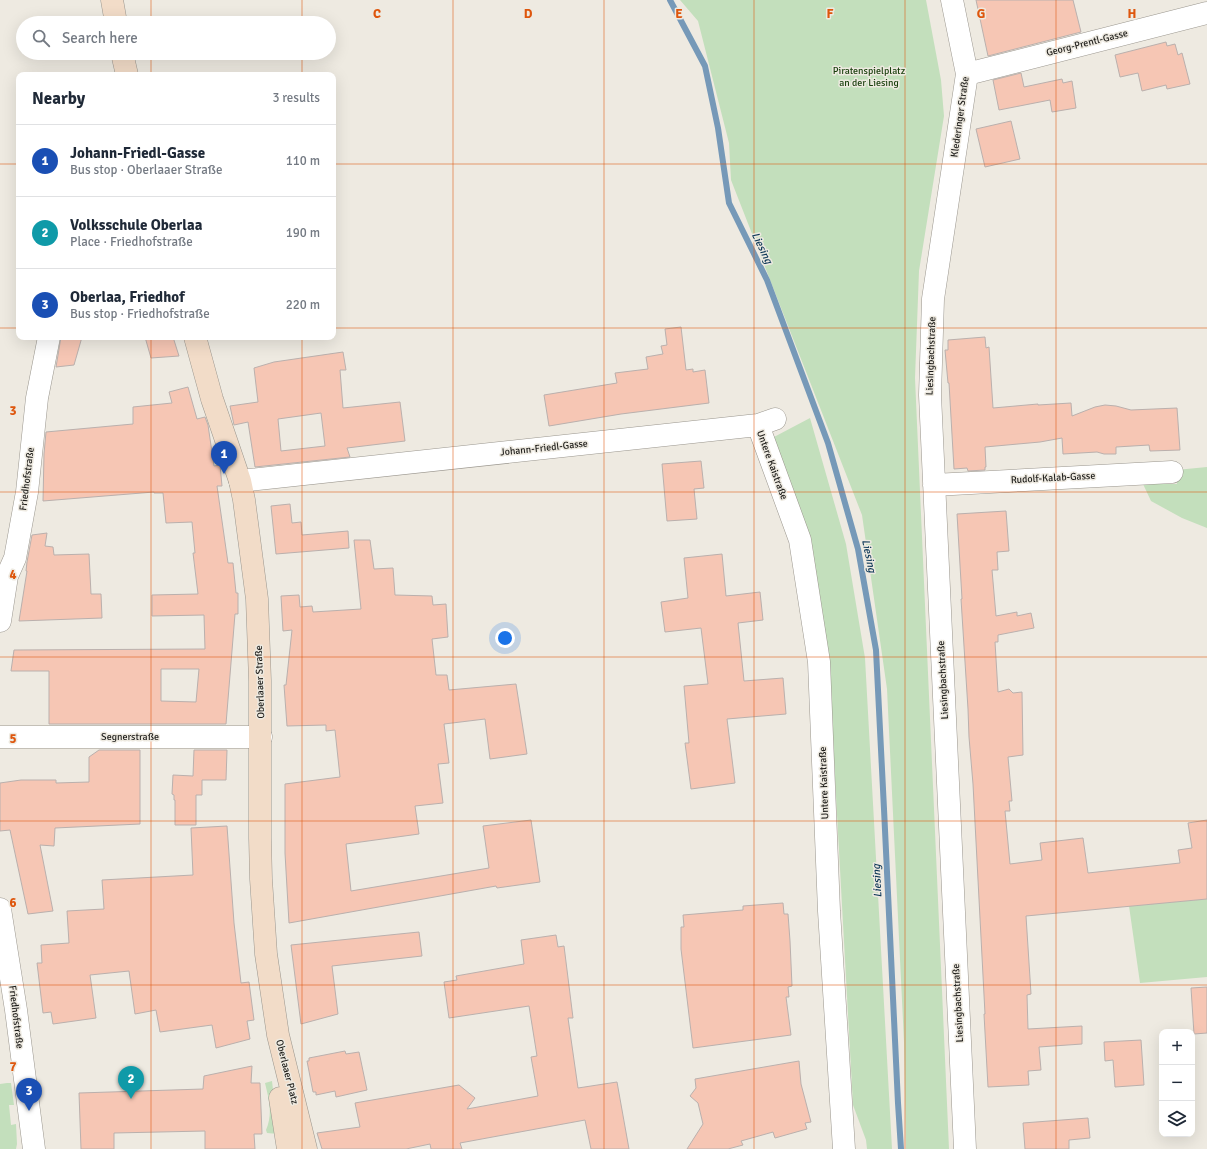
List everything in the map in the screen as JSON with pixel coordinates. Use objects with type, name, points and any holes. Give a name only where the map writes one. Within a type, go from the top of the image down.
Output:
[{"type":"main road","points":[[112,0],[115,16]]},
{"type":"main road","points":[[124,60],[126,72]]},
{"type":"main road","name":"Oberlaaer Straße","points":[[196,340],[212,399],[240,481],[257,599],[261,737],[261,879],[266,954],[278,1035]]},
{"type":"main road","name":"Oberlaaer Platz","points":[[278,1035],[280,1099],[288,1149]]},
{"type":"main road","name":"Oberlaaer Platz","points":[[278,1035],[306,1149]]},
{"type":"street","name":"Klederinger Straße","points":[[946,211],[967,74],[952,0]]},
{"type":"street","name":"Georg-Prentl-Gasse","points":[[967,74],[1207,13]]},
{"type":"street","name":"Liesingbachstraße","points":[[946,211],[933,299],[930,395],[965,1149]]},
{"type":"street","name":"Friedhofstraße","points":[[0,620],[7,576],[15,558],[27,492],[36,398],[48,340]]},
{"type":"street","name":"Johann-Friedl-Gasse","points":[[240,481],[766,422]]},
{"type":"street","name":"Untere Kaistraße","points":[[766,422],[800,540],[819,662],[829,911],[844,1149]]},
{"type":"street","name":"Rudolf-Kalab-Gasse","points":[[934,485],[1172,472]]},
{"type":"street","name":"Segnerstraße","points":[[0,737],[261,737]]},
{"type":"street","name":"Friedhofstraße","points":[[0,909],[16,1010],[34,1149]]},
{"type":"green space","name":"Piratenspielplatz an der Liesing","points":[[680,0],[926,0],[941,80],[944,116],[919,271],[915,378],[949,1149],[906,1149],[904,1042],[887,689],[862,515],[731,180],[729,143],[698,21]]},
{"type":"green space","points":[[810,418],[846,544],[865,658],[892,1149],[867,1149],[866,1140],[853,1105],[828,651],[774,437]]},
{"type":"green space","points":[[1207,467],[1207,528],[1182,518],[1151,501],[1143,484],[1177,484],[1176,470]]},
{"type":"green space","points":[[1207,899],[1207,977],[1140,983],[1129,906]]},
{"type":"green space","points":[[272,1081],[278,1134],[267,1133],[266,1130],[270,1112],[265,1083]]},
{"type":"green space","points":[[11,1083],[14,1105],[9,1105],[11,1125],[16,1124],[16,1149],[0,1149],[0,1084]]},
{"type":"building","points":[[976,0],[1073,0],[1081,32],[988,56]]},
{"type":"building","points":[[1166,42],[1167,46],[1175,44],[1178,55],[1182,53],[1190,84],[1167,89],[1166,85],[1142,91],[1138,73],[1120,77],[1115,55]]},
{"type":"building","points":[[1021,73],[1024,87],[1062,79],[1063,83],[1072,81],[1076,108],[1052,112],[1050,100],[999,110],[993,80]]},
{"type":"building","points":[[1011,121],[1020,159],[985,167],[976,129]]},
{"type":"building","points":[[681,327],[686,370],[693,369],[693,372],[705,370],[709,403],[621,414],[549,426],[544,395],[617,383],[615,373],[648,369],[646,357],[663,354],[661,346],[667,345],[665,329]]},
{"type":"building","points":[[985,337],[986,348],[989,347],[993,408],[1071,403],[1072,416],[1095,407],[1105,405],[1131,410],[1177,408],[1180,450],[1150,451],[1149,445],[1116,447],[1116,454],[1104,454],[1097,452],[1063,454],[1062,438],[1040,442],[985,447],[985,470],[968,471],[967,468],[954,469],[949,383],[945,350],[948,350],[948,340]]},
{"type":"building","points":[[60,340],[81,340],[74,365],[56,367]]},
{"type":"building","points":[[146,340],[174,340],[179,356],[151,358]]},
{"type":"building","points":[[343,352],[346,370],[340,370],[343,408],[400,402],[405,441],[347,448],[350,457],[255,467],[248,422],[234,425],[230,406],[258,402],[254,368],[274,362]],"holes":[[[321,413],[325,446],[281,451],[278,419]]]},
{"type":"building","points":[[188,387],[197,419],[205,417],[208,425],[214,466],[220,465],[222,486],[217,486],[228,563],[233,563],[236,593],[238,593],[238,614],[235,614],[226,724],[49,724],[49,671],[11,671],[14,650],[205,649],[204,615],[152,616],[152,595],[198,594],[193,553],[195,553],[192,522],[166,523],[163,493],[154,492],[43,501],[46,432],[133,424],[133,407],[172,403],[169,392]],"holes":[[[161,669],[199,669],[196,702],[161,701]]]},
{"type":"building","points":[[701,461],[704,488],[694,489],[697,519],[667,521],[662,464]]},
{"type":"building","points":[[290,504],[292,523],[301,522],[302,535],[348,531],[349,548],[276,554],[271,506]]},
{"type":"building","points":[[1006,511],[1009,551],[997,552],[998,570],[992,570],[996,616],[1017,612],[1017,616],[1031,613],[1034,628],[998,635],[998,642],[995,642],[998,692],[1009,689],[1013,693],[1022,692],[1023,755],[1008,757],[1012,801],[1009,801],[1010,811],[1005,811],[1010,864],[1042,860],[1040,843],[1083,838],[1088,873],[1180,863],[1178,850],[1192,848],[1188,823],[1207,820],[1207,899],[1026,916],[1031,994],[1027,995],[1028,1029],[1082,1026],[1082,1044],[1039,1047],[1041,1070],[1028,1071],[1029,1085],[988,1087],[973,784],[969,737],[957,514]]},
{"type":"building","points":[[47,533],[45,546],[53,547],[54,555],[89,554],[91,594],[101,594],[102,618],[19,621],[32,535]]},
{"type":"building","points":[[354,540],[370,540],[374,569],[393,568],[395,595],[432,596],[433,605],[446,604],[448,637],[432,639],[436,675],[447,675],[449,690],[516,684],[527,754],[490,759],[485,719],[444,724],[449,763],[438,764],[443,803],[415,806],[419,834],[346,844],[351,891],[489,868],[483,826],[531,820],[540,882],[497,888],[496,886],[289,923],[285,853],[285,784],[340,777],[335,730],[326,731],[326,725],[287,726],[284,685],[286,685],[292,630],[283,631],[281,596],[299,595],[300,607],[312,606],[313,612],[361,609]]},
{"type":"building","points":[[722,554],[726,596],[760,592],[763,620],[738,623],[744,681],[783,678],[786,714],[727,719],[735,783],[691,789],[685,743],[689,743],[684,686],[708,684],[701,628],[665,632],[661,602],[688,598],[684,558]]},
{"type":"building","points":[[99,750],[140,750],[140,824],[55,828],[54,846],[40,845],[53,911],[28,914],[10,830],[0,831],[0,783],[21,780],[56,780],[56,783],[89,782],[89,757]]},
{"type":"building","points":[[194,750],[227,750],[226,780],[202,780],[202,795],[196,795],[196,825],[175,825],[175,800],[174,795],[172,794],[173,775],[193,776]]},
{"type":"building","points":[[227,826],[234,923],[241,983],[249,982],[254,1020],[247,1021],[250,1039],[216,1048],[212,1025],[160,1032],[156,1010],[135,1014],[129,971],[90,975],[96,1018],[53,1024],[51,1012],[43,1013],[37,963],[42,963],[41,945],[69,943],[67,911],[104,909],[102,880],[193,875],[191,828]]},
{"type":"building","points":[[783,903],[784,914],[788,914],[790,941],[792,986],[788,987],[789,997],[786,997],[791,1035],[693,1048],[681,949],[681,927],[684,927],[683,915],[743,910],[743,906]]},
{"type":"building","points":[[419,932],[422,956],[332,966],[338,1014],[301,1024],[291,945]]},
{"type":"building","points":[[556,935],[558,947],[564,946],[573,1018],[568,1018],[578,1088],[617,1082],[629,1149],[591,1149],[585,1120],[460,1143],[462,1149],[431,1149],[430,1144],[406,1149],[322,1149],[317,1133],[360,1127],[355,1103],[459,1085],[475,1098],[467,1109],[538,1096],[531,1057],[537,1056],[529,1006],[449,1018],[444,982],[457,980],[456,976],[524,964],[521,940]]},
{"type":"building","points":[[1207,987],[1207,1033],[1195,1034],[1191,988]]},
{"type":"building","points":[[1141,1040],[1144,1085],[1115,1087],[1113,1060],[1105,1061],[1104,1042]]},
{"type":"building","points":[[345,1051],[346,1054],[359,1052],[367,1090],[336,1097],[335,1091],[316,1095],[316,1092],[313,1092],[307,1061],[309,1061],[309,1058]]},
{"type":"building","points":[[799,1061],[801,1084],[811,1122],[805,1123],[807,1129],[775,1138],[773,1132],[741,1141],[743,1145],[728,1149],[687,1149],[703,1124],[698,1103],[690,1096],[696,1088],[695,1079]]},
{"type":"building","points":[[252,1066],[251,1083],[260,1083],[262,1134],[254,1134],[255,1149],[205,1149],[205,1131],[114,1133],[114,1149],[81,1149],[79,1093],[203,1089],[204,1076]]},
{"type":"building","points":[[1088,1118],[1090,1138],[1069,1140],[1069,1149],[1025,1149],[1023,1123]]},
{"type":"waterway","name":"Liesing","points":[[670,0],[705,66],[718,128],[729,203],[767,280],[828,443],[858,549],[876,650],[901,1149]]},
{"type":"place","name":"Johann-Friedl-Gasse","points":[[224,474]]},
{"type":"place","name":"Volksschule Oberlaa","points":[[131,1099]]},
{"type":"place","name":"Oberlaa, Friedhof","points":[[29,1111]]}]
